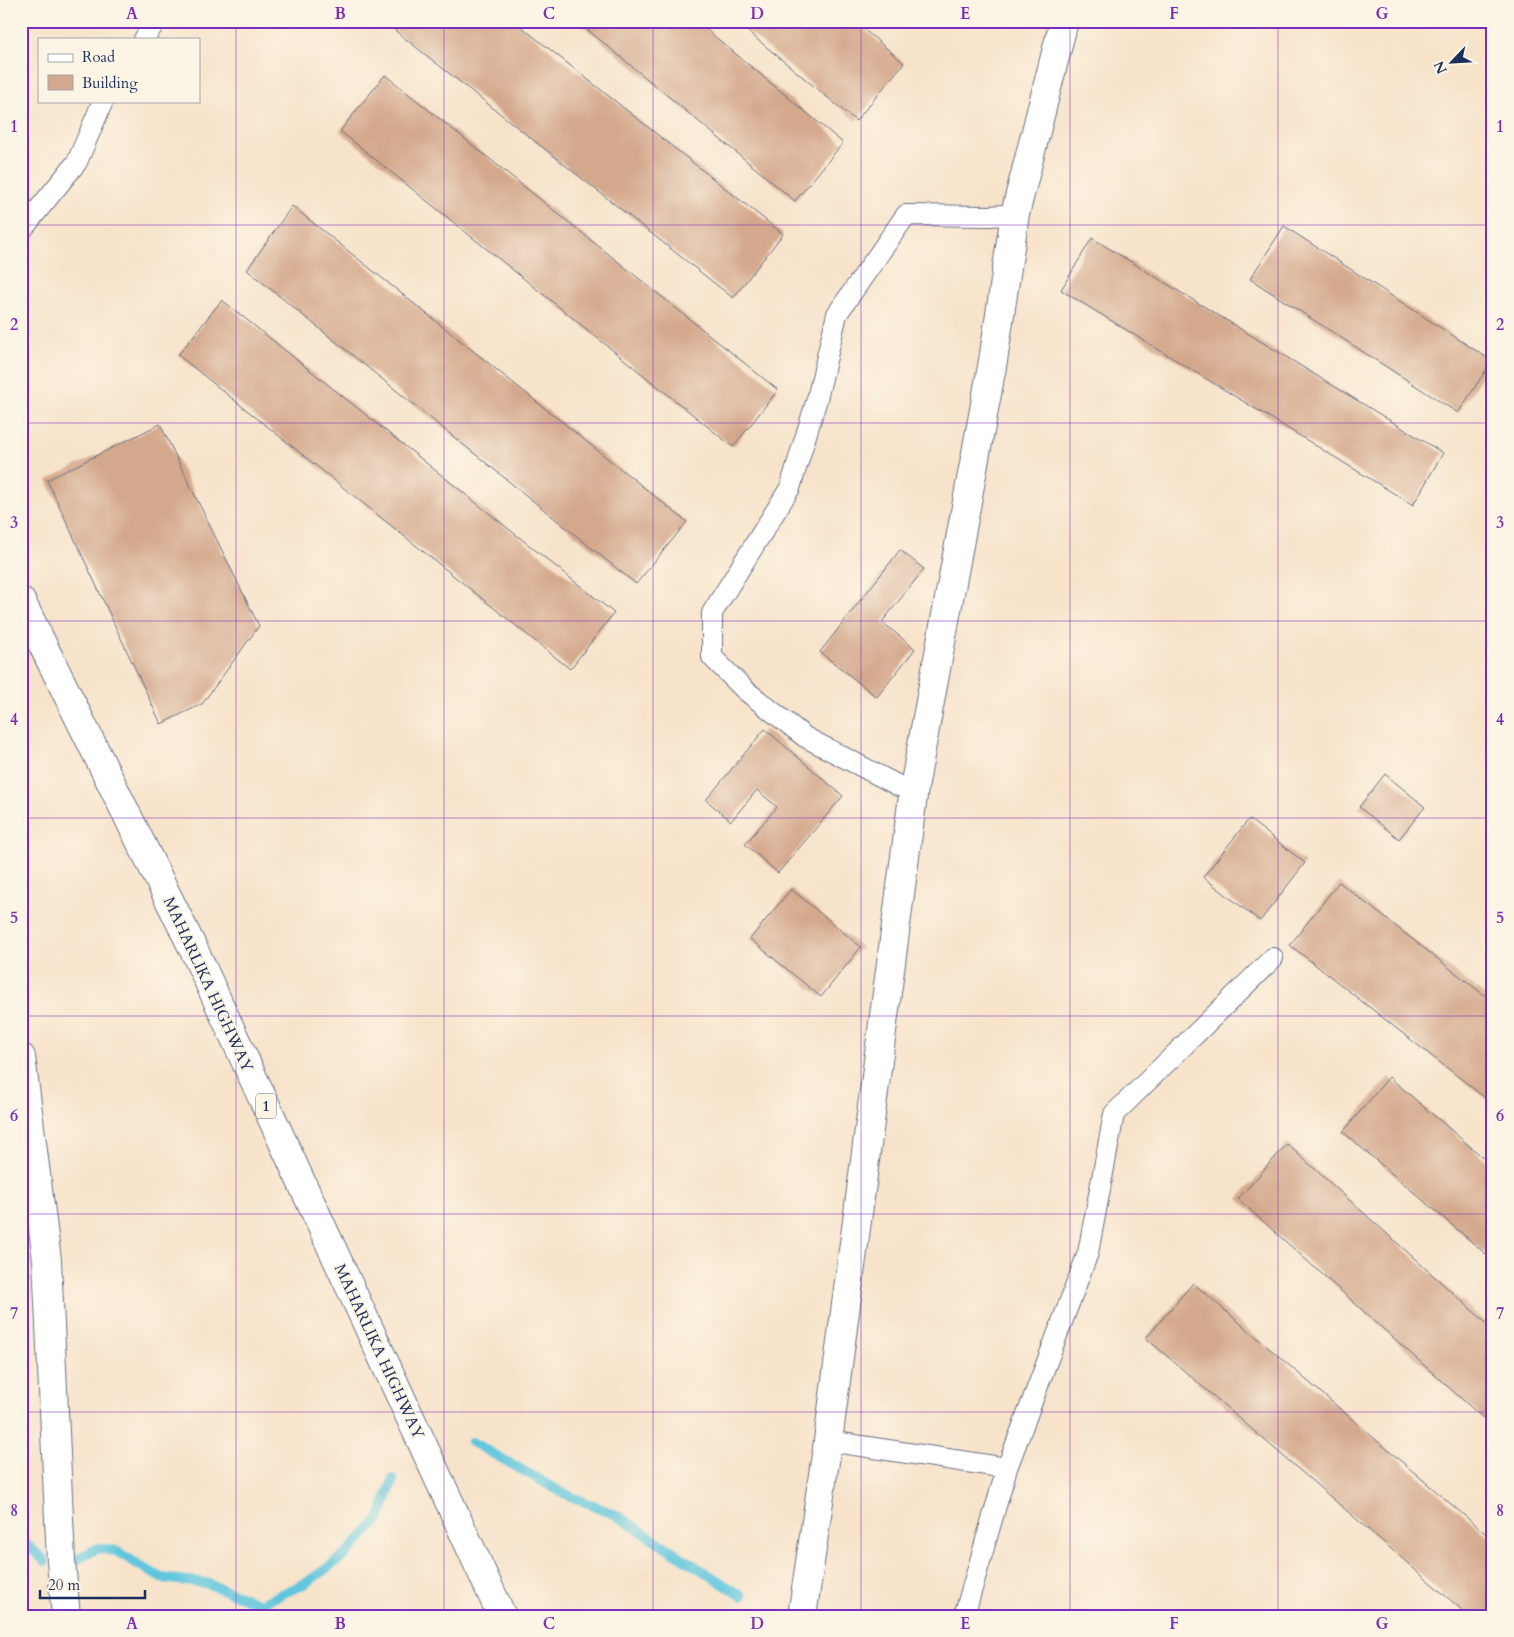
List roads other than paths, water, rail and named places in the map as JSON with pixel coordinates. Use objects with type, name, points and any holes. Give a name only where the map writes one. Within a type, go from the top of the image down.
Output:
[{"type":"main road","points":[[802,1616],[828,1442],[914,788],[993,361],[1015,214],[1064,21]]},
{"type":"main road","name":"MAHARLIKA HIGHWAY","points":[[21,600],[194,950],[502,1616]]},
{"type":"main road","points":[[21,1057],[47,1260],[61,1561],[66,1616]]},
{"type":"lane","points":[[145,38],[156,21]]},
{"type":"lane","points":[[21,231],[77,162],[103,102]]},
{"type":"lane","points":[[914,788],[900,786],[805,737],[745,690],[712,657],[712,613],[790,488],[817,399],[837,314],[906,215],[990,216],[1015,214]]},
{"type":"lane","points":[[964,1616],[1007,1468],[1088,1253],[1114,1114],[1273,958]]},
{"type":"lane","points":[[828,1442],[1007,1468]]},
{"type":"waterway","points":[[472,1442],[563,1493],[616,1515],[742,1596]]},
{"type":"waterway","points":[[72,1562],[98,1548],[116,1551],[161,1578],[206,1583],[260,1604],[306,1583],[344,1556],[379,1520],[393,1479]]},
{"type":"waterway","points":[[21,1539],[45,1561]]}]
